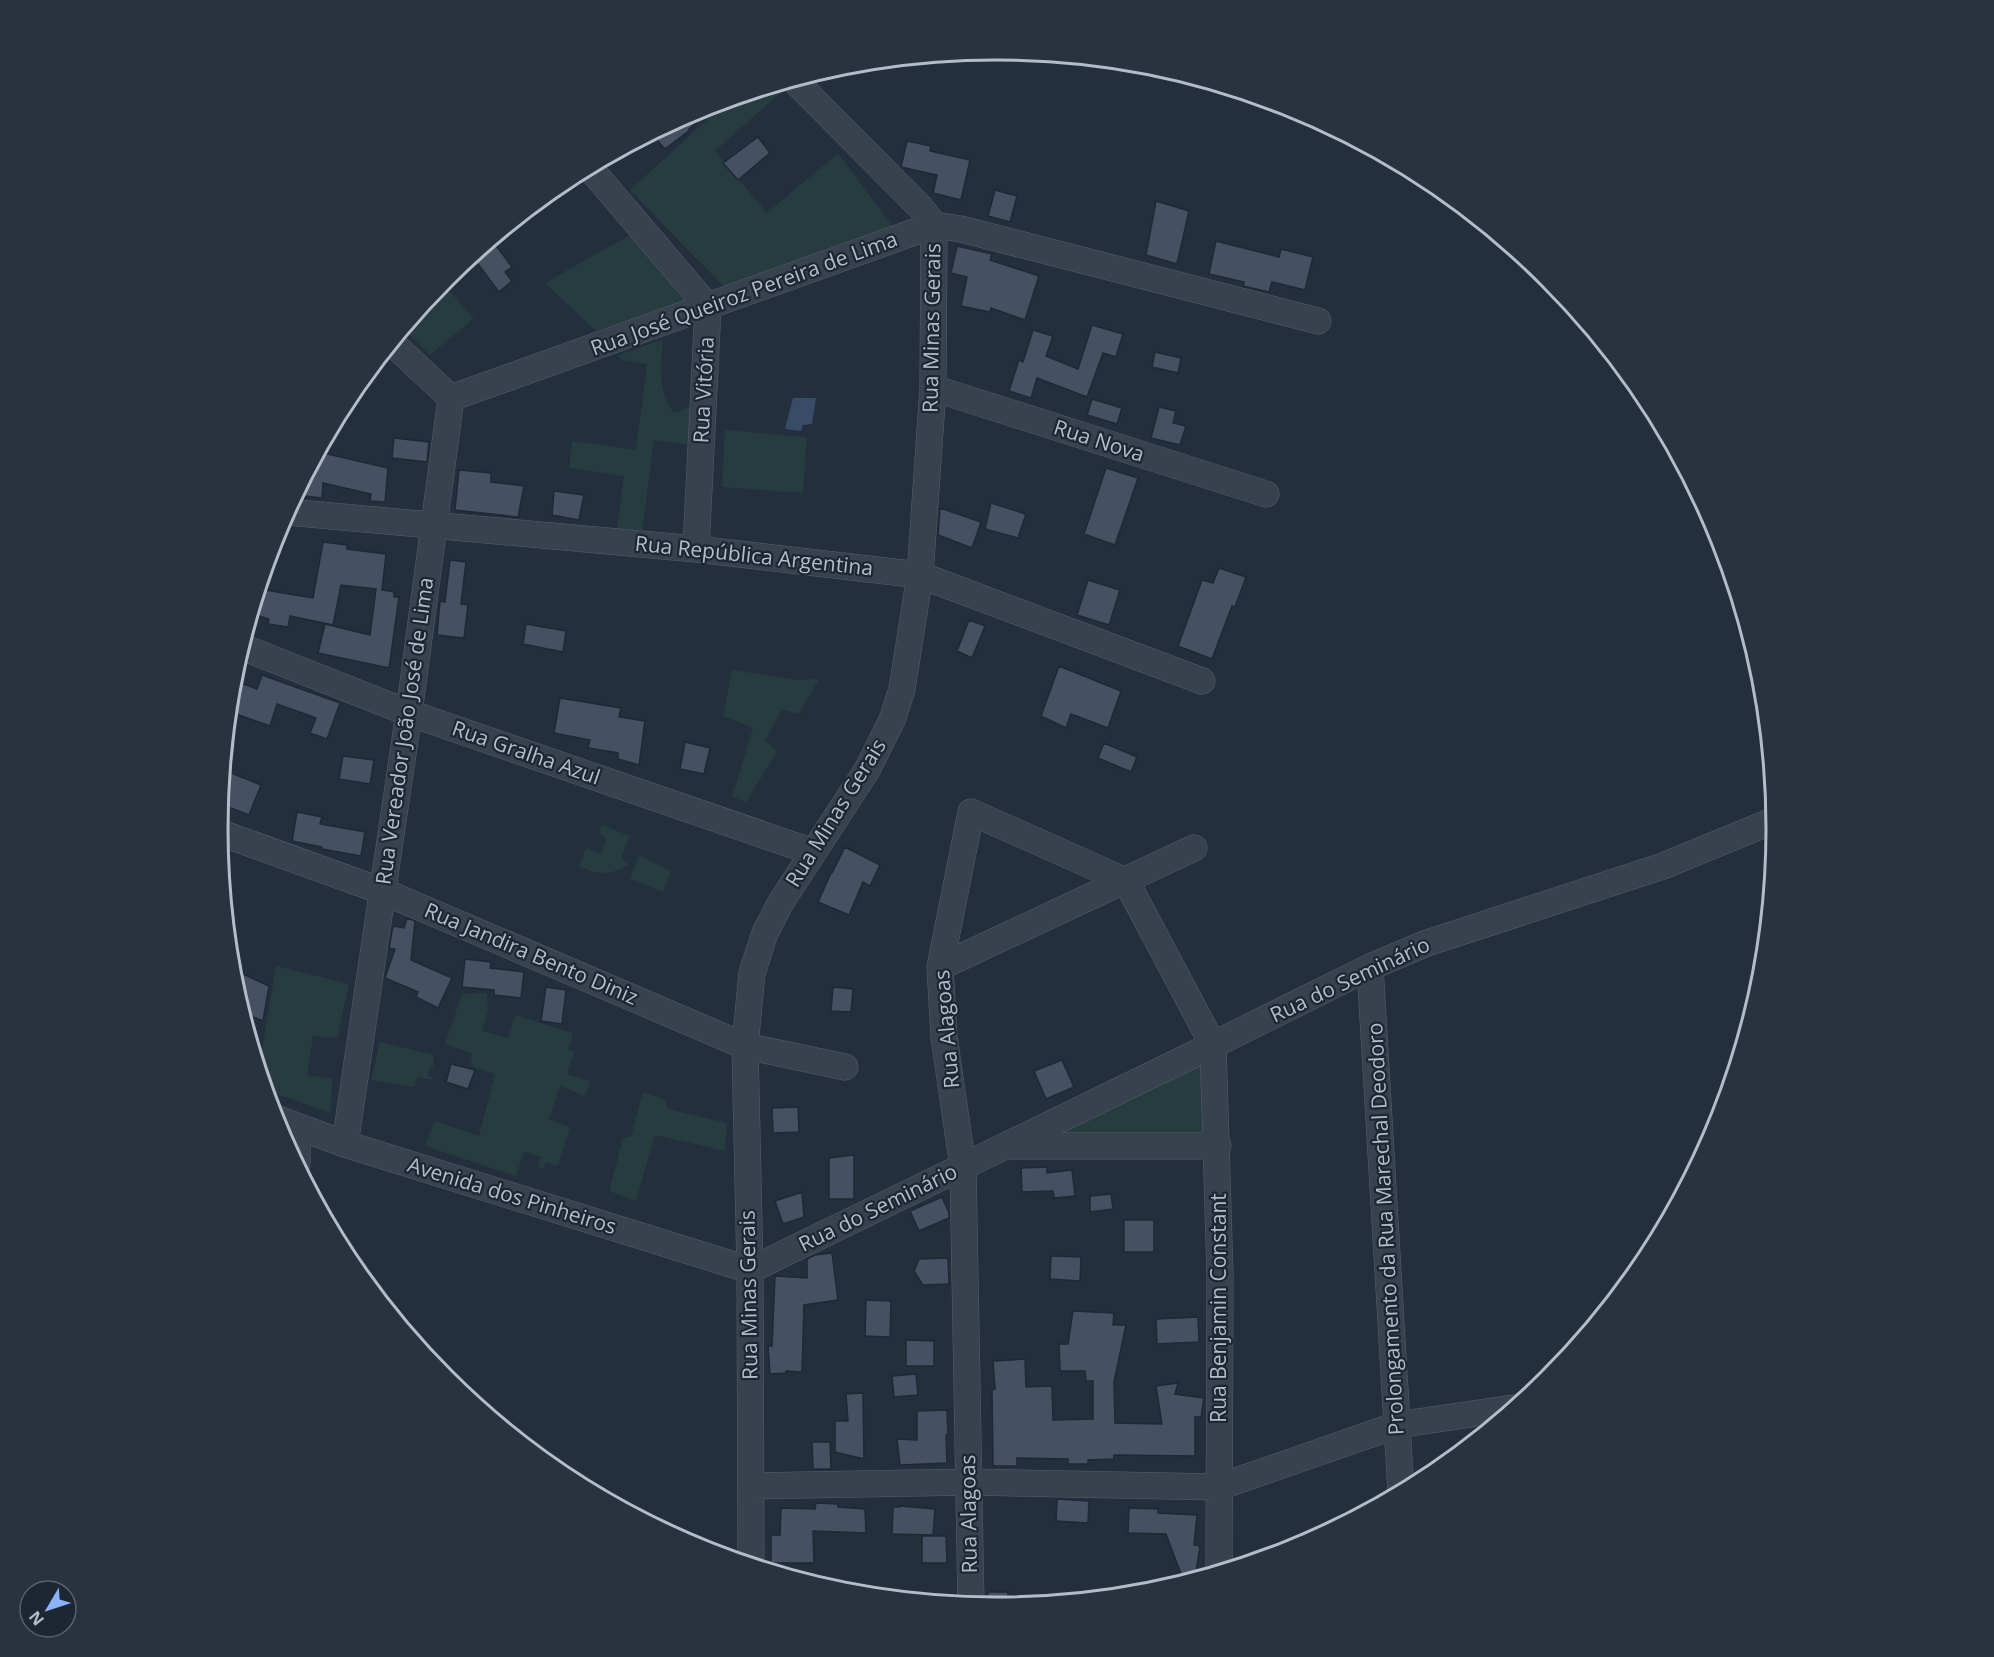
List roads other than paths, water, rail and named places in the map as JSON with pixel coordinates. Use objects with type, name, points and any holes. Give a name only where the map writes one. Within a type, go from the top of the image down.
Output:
[{"type":"street","name":"Rua Minas Gerais","points":[[752,1557],[750,1270],[745,1046],[752,973],[765,933],[781,902],[867,770],[892,720],[903,679],[920,575],[933,388],[934,225],[921,208],[800,86]]},
{"type":"street","name":"Rua Vitória","points":[[595,174],[708,307],[696,549]]},
{"type":"street","name":"Rua José Queiroz Pereira de Lima","points":[[451,398],[934,225],[961,229],[1318,321]]},
{"type":"street","points":[[398,348],[451,398]]},
{"type":"street","name":"Rua Nova","points":[[933,388],[1266,495]]},
{"type":"street","name":"Rua Vereador João José de Lima","points":[[345,1144],[409,713],[451,398]]},
{"type":"street","name":"Rua República Argentina","points":[[297,513],[696,549],[920,575],[1202,681]]},
{"type":"street","name":"Rua Gralha Azul","points":[[250,650],[409,713],[813,852]]},
{"type":"street","name":"Rua Alagoas","points":[[970,1596],[970,1482],[963,1167],[944,1037],[940,967],[971,812],[1126,881]]},
{"type":"street","name":"Rua do Seminário","points":[[750,1270],[1213,1046],[1370,967],[1427,943],[1663,866],[1766,824]]},
{"type":"street","name":"Rua Jandira Bento Diniz","points":[[228,836],[382,891],[745,1046],[845,1067]]},
{"type":"street","points":[[940,967],[1194,848]]},
{"type":"street","points":[[1126,881],[1213,1046]]},
{"type":"street","name":"Prolongamento da Rua Marechal Deodoro","points":[[1370,967],[1400,1482]]},
{"type":"street","name":"Rua Benjamin Constant","points":[[1213,1046],[1218,1146],[1220,1275],[1219,1564]]},
{"type":"street","name":"Avenida dos Pinheiros","points":[[287,1122],[345,1144],[750,1270]]},
{"type":"street","name":"Rua do Seminário","points":[[1006,1146],[1218,1146]]},
{"type":"street","points":[[751,1486],[970,1482],[1219,1487],[1397,1425],[1499,1410]]},
{"type":"water","points":[[793,398],[816,398],[812,424],[803,425],[801,431],[785,429]]}]
